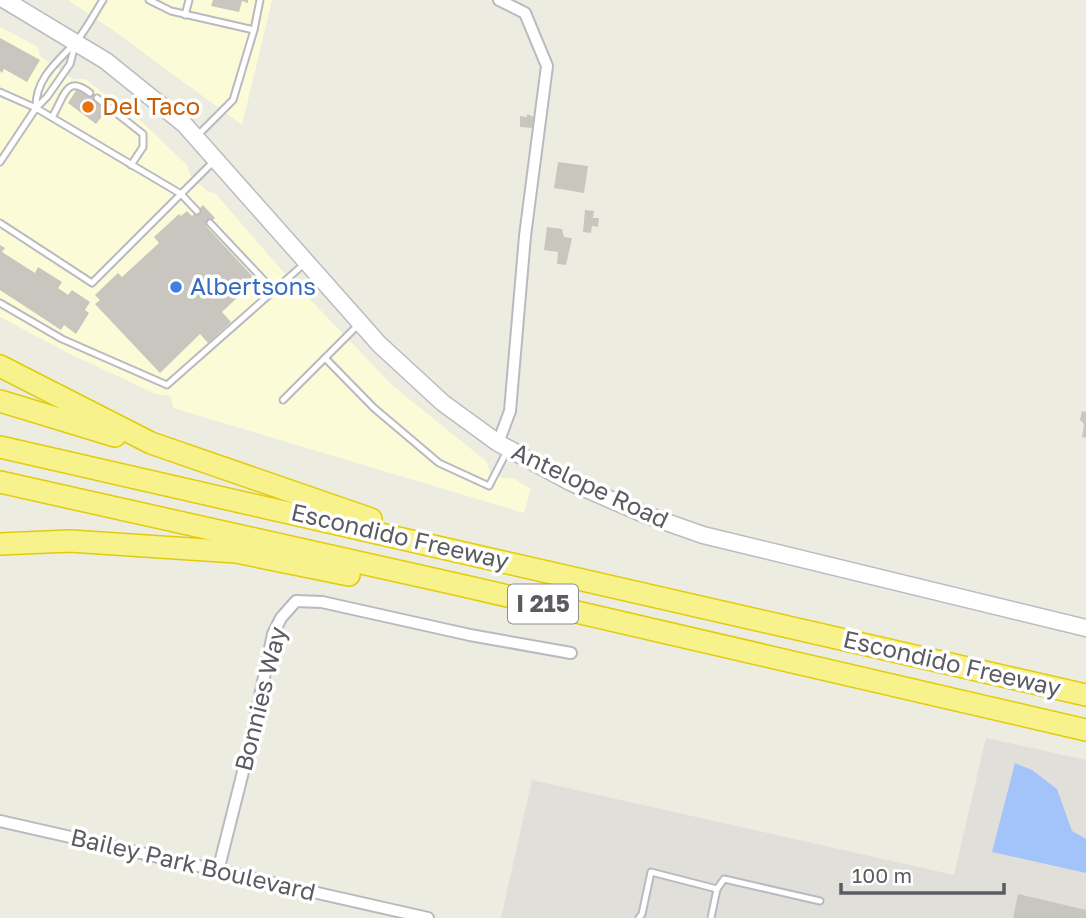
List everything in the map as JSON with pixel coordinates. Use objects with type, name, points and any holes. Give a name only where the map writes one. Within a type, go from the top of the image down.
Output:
[{"type":"highway","points":[[0,366],[151,443],[469,553]]},
{"type":"highway","points":[[0,401],[124,438],[151,443]]},
{"type":"highway","name":"Escondido Freeway","points":[[0,447],[1086,695]]},
{"type":"highway","name":"Escondido Freeway","points":[[0,482],[1086,730]]},
{"type":"highway","points":[[0,496],[61,509],[91,504]]},
{"type":"highway","points":[[0,544],[70,541],[236,552],[381,581],[460,585]]},
{"type":"main road","name":"Antelope Road","points":[[5,0],[106,61],[154,98],[196,138],[360,323],[413,377],[443,403],[503,446],[570,482],[703,535],[1086,628]]},
{"type":"street","points":[[499,0],[525,13],[547,66],[525,236],[510,411],[503,446]]},
{"type":"street","name":"Bonnies Way","points":[[218,871],[250,744],[273,634],[281,618],[296,601],[322,602],[470,635],[571,653]]},
{"type":"street","name":"Bailey Park Boulevard","points":[[0,821],[428,918]]},
{"type":"lane","points":[[36,108],[35,93],[55,60],[76,42],[103,0]]},
{"type":"lane","points":[[149,0],[171,11],[254,30]]},
{"type":"lane","points":[[186,15],[189,0]]},
{"type":"lane","points":[[196,138],[233,100],[260,0]]},
{"type":"lane","points":[[0,162],[70,64],[76,42]]},
{"type":"lane","points":[[52,117],[68,88],[80,85],[90,93]]},
{"type":"lane","points":[[0,92],[52,117],[181,194],[198,211]]},
{"type":"lane","points":[[97,98],[143,134],[144,147],[131,164]]},
{"type":"lane","points":[[0,223],[92,284],[216,160]]},
{"type":"lane","points":[[210,223],[274,291]]},
{"type":"lane","points":[[0,303],[62,340],[167,384],[307,262]]},
{"type":"lane","points":[[283,400],[360,323]]},
{"type":"lane","points":[[325,359],[374,408],[439,463],[489,485],[503,446]]},
{"type":"lane","points":[[639,918],[651,872],[717,888]]},
{"type":"lane","points":[[711,918],[717,888],[724,879],[820,901]]},
{"type":"shaded area","points":[[68,0],[272,0],[242,125],[114,31]]},
{"type":"shaded area","points":[[0,27],[38,47],[40,56],[73,79],[85,79],[143,123],[187,165],[190,175],[206,190],[216,194],[279,267],[393,386],[486,461],[490,472],[503,478],[513,478],[531,489],[524,513],[173,408],[171,396],[156,394],[68,353],[0,317]]},
{"type":"shaded area","points":[[986,738],[1086,760],[1086,918],[501,918],[532,780],[954,875]]},
{"type":"water","points":[[1015,763],[1032,770],[1057,789],[1072,831],[1086,839],[1086,873],[992,852]]},
{"type":"building","points":[[213,0],[248,0],[248,3],[242,1],[239,12],[211,6]]},
{"type":"building","points":[[0,38],[40,60],[27,82],[4,69],[2,73],[0,71]]},
{"type":"building","points":[[77,89],[91,92],[108,109],[96,124],[68,103]]},
{"type":"building","points":[[527,114],[534,117],[533,128],[520,127],[520,116],[527,117]]},
{"type":"building","points":[[558,162],[588,166],[584,193],[554,188]]},
{"type":"building","name":"Albertsons","points":[[203,205],[215,218],[206,226],[256,280],[222,312],[231,322],[208,343],[200,334],[160,373],[95,304],[100,300],[95,295],[118,273],[122,277],[159,243],[154,237],[179,214],[181,216],[187,211],[192,216]]},
{"type":"building","points":[[585,210],[594,211],[593,218],[599,218],[598,227],[592,226],[591,233],[583,232]]},
{"type":"building","points":[[547,227],[562,229],[564,237],[572,238],[566,265],[557,264],[558,252],[544,250]]},
{"type":"building","points":[[0,245],[5,248],[2,252],[35,273],[38,267],[62,282],[58,288],[68,295],[72,290],[90,302],[85,310],[89,313],[76,334],[64,325],[61,330],[0,290]]},
{"type":"building","points":[[1082,411],[1086,412],[1086,438],[1082,437]]},
{"type":"building","points":[[1018,894],[1086,910],[1086,918],[1013,918]]},
{"type":"place","name":"Del Taco","points":[[88,107]]},
{"type":"place","name":"Albertsons","points":[[176,287]]}]
